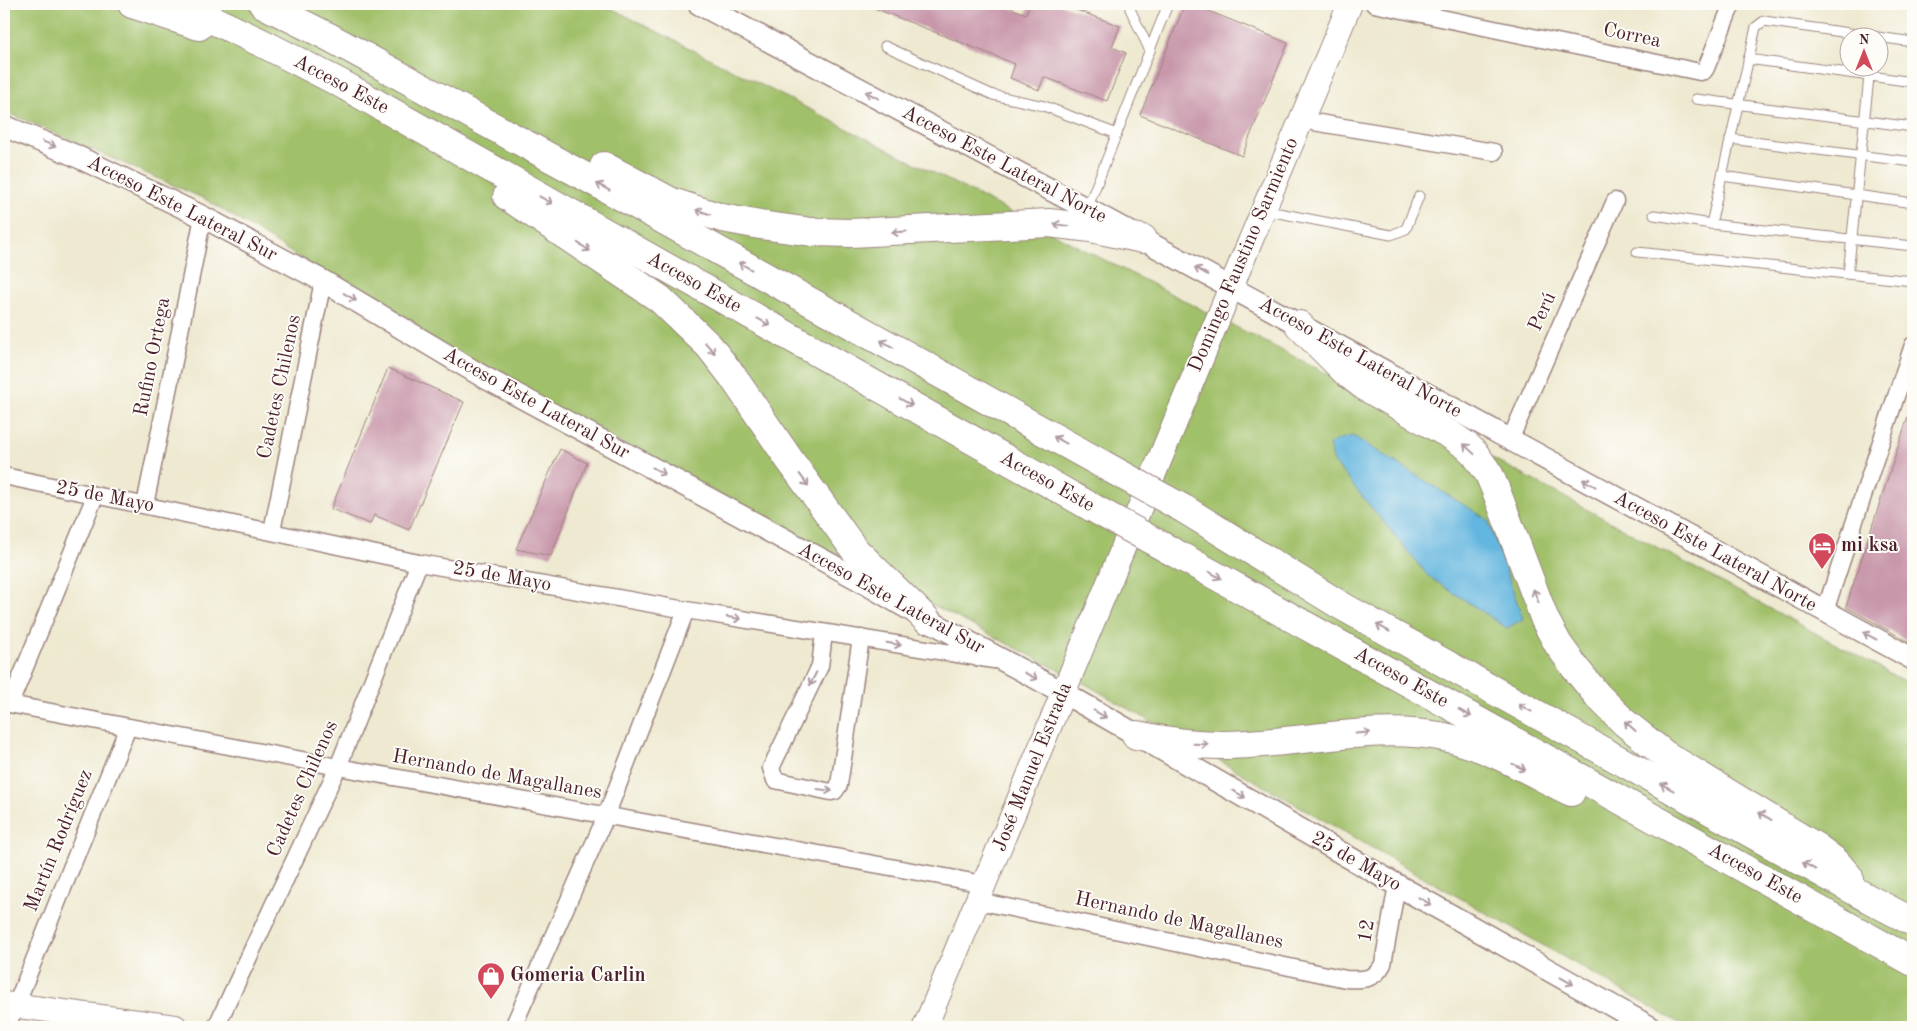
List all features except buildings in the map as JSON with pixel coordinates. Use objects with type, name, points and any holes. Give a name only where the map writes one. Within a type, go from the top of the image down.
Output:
[{"type":"highway","points":[[132,4],[264,44]]},
{"type":"highway","name":"Acceso Este","points":[[179,4],[264,44],[340,83],[1172,552],[1913,962]]},
{"type":"highway","name":"Acceso Este","points":[[263,4],[329,37],[615,193],[1184,509],[1340,605],[1913,922]]},
{"type":"highway","points":[[329,37],[469,95],[672,202],[722,218],[812,232],[850,233],[1049,223],[1091,228],[1143,239]]},
{"type":"highway","points":[[340,83],[638,283],[678,315],[709,346],[733,377],[788,459],[854,549],[926,619]]},
{"type":"highway","points":[[1299,324],[1347,374],[1364,386],[1452,436],[1474,454],[1489,474],[1545,620],[1558,644],[1598,696],[1625,723],[1664,754],[1816,847],[1836,862],[1871,900]]},
{"type":"highway","points":[[1136,735],[1196,744],[1222,745],[1371,733],[1417,734],[1449,738],[1480,748],[1803,911],[1880,944]]},
{"type":"main road","name":"Domingo Faustino Sarmiento","points":[[1139,507],[1350,4]]},
{"type":"main road","name":"José Manuel Estrada","points":[[925,1027],[1139,507]]},
{"type":"main road","points":[[10,1004],[175,1027]]},
{"type":"street","name":"Acceso Este Lateral Norte","points":[[699,4],[1143,239],[1913,659]]},
{"type":"street","name":"Correa","points":[[1374,4],[1700,72],[1704,71],[1732,4]]},
{"type":"street","points":[[1301,120],[1494,152]]},
{"type":"street","name":"Acceso Este Lateral Sur","points":[[4,126],[74,155],[203,217],[323,281],[482,376],[1064,693]]},
{"type":"street","name":"Perú","points":[[1510,440],[1615,201]]},
{"type":"street","name":"Rufino Ortega","points":[[145,505],[203,217]]},
{"type":"street","name":"Cadetes Chilenos","points":[[272,531],[323,281]]},
{"type":"street","points":[[1825,612],[1913,345]]},
{"type":"street","name":"25 de Mayo","points":[[4,476],[419,563],[686,610],[1003,661]]},
{"type":"street","points":[[7,704],[95,496]]},
{"type":"street","name":"Cadetes Chilenos","points":[[216,1027],[338,767],[419,563]]},
{"type":"street","points":[[513,1027],[606,816],[686,610]]},
{"type":"street","points":[[824,632],[820,666],[770,768],[775,780],[831,792],[839,785],[861,638]]},
{"type":"street","name":"25 de Mayo","points":[[1064,693],[1397,885],[1650,1027]]},
{"type":"street","name":"Hernando de Magallanes","points":[[7,704],[606,816],[981,892],[1346,979],[1361,980],[1370,978]]},
{"type":"street","name":"Martín Rodríguez","points":[[7,1027],[10,1004],[128,727]]},
{"type":"street","name":"12","points":[[1370,978],[1379,973],[1383,964],[1397,885]]},
{"type":"lane","points":[[1130,4],[1130,9],[1150,51]]},
{"type":"lane","points":[[1087,209],[1168,4]]},
{"type":"lane","points":[[1711,224],[1756,27],[1764,21],[1840,32]]},
{"type":"lane","points":[[1890,39],[1913,42]]},
{"type":"lane","points":[[885,46],[992,95],[1044,106],[1117,134]]},
{"type":"lane","points":[[1748,59],[1840,69]]},
{"type":"lane","points":[[1890,77],[1913,82]]},
{"type":"lane","points":[[1848,274],[1868,78]]},
{"type":"lane","points":[[1696,99],[1913,127]]},
{"type":"lane","points":[[1730,139],[1913,162]]},
{"type":"lane","points":[[1722,176],[1913,203]]},
{"type":"lane","points":[[1263,210],[1391,235],[1406,229],[1419,196]]},
{"type":"lane","points":[[1654,215],[1711,224],[1913,246]]},
{"type":"lane","points":[[1637,252],[1913,281]]},
{"type":"green space","points":[[4,4],[603,4],[1481,452],[1913,686],[1913,1027],[1686,1027],[1087,685],[482,371],[205,199],[4,111]]},
{"type":"water","points":[[1353,436],[1488,520],[1523,619],[1507,628],[1428,576],[1334,462],[1329,445],[1337,440]]},
{"type":"place","name":"mi ksa","points":[[1822,570]]},
{"type":"place","name":"Gomeria Carlin","points":[[491,1000]]}]
